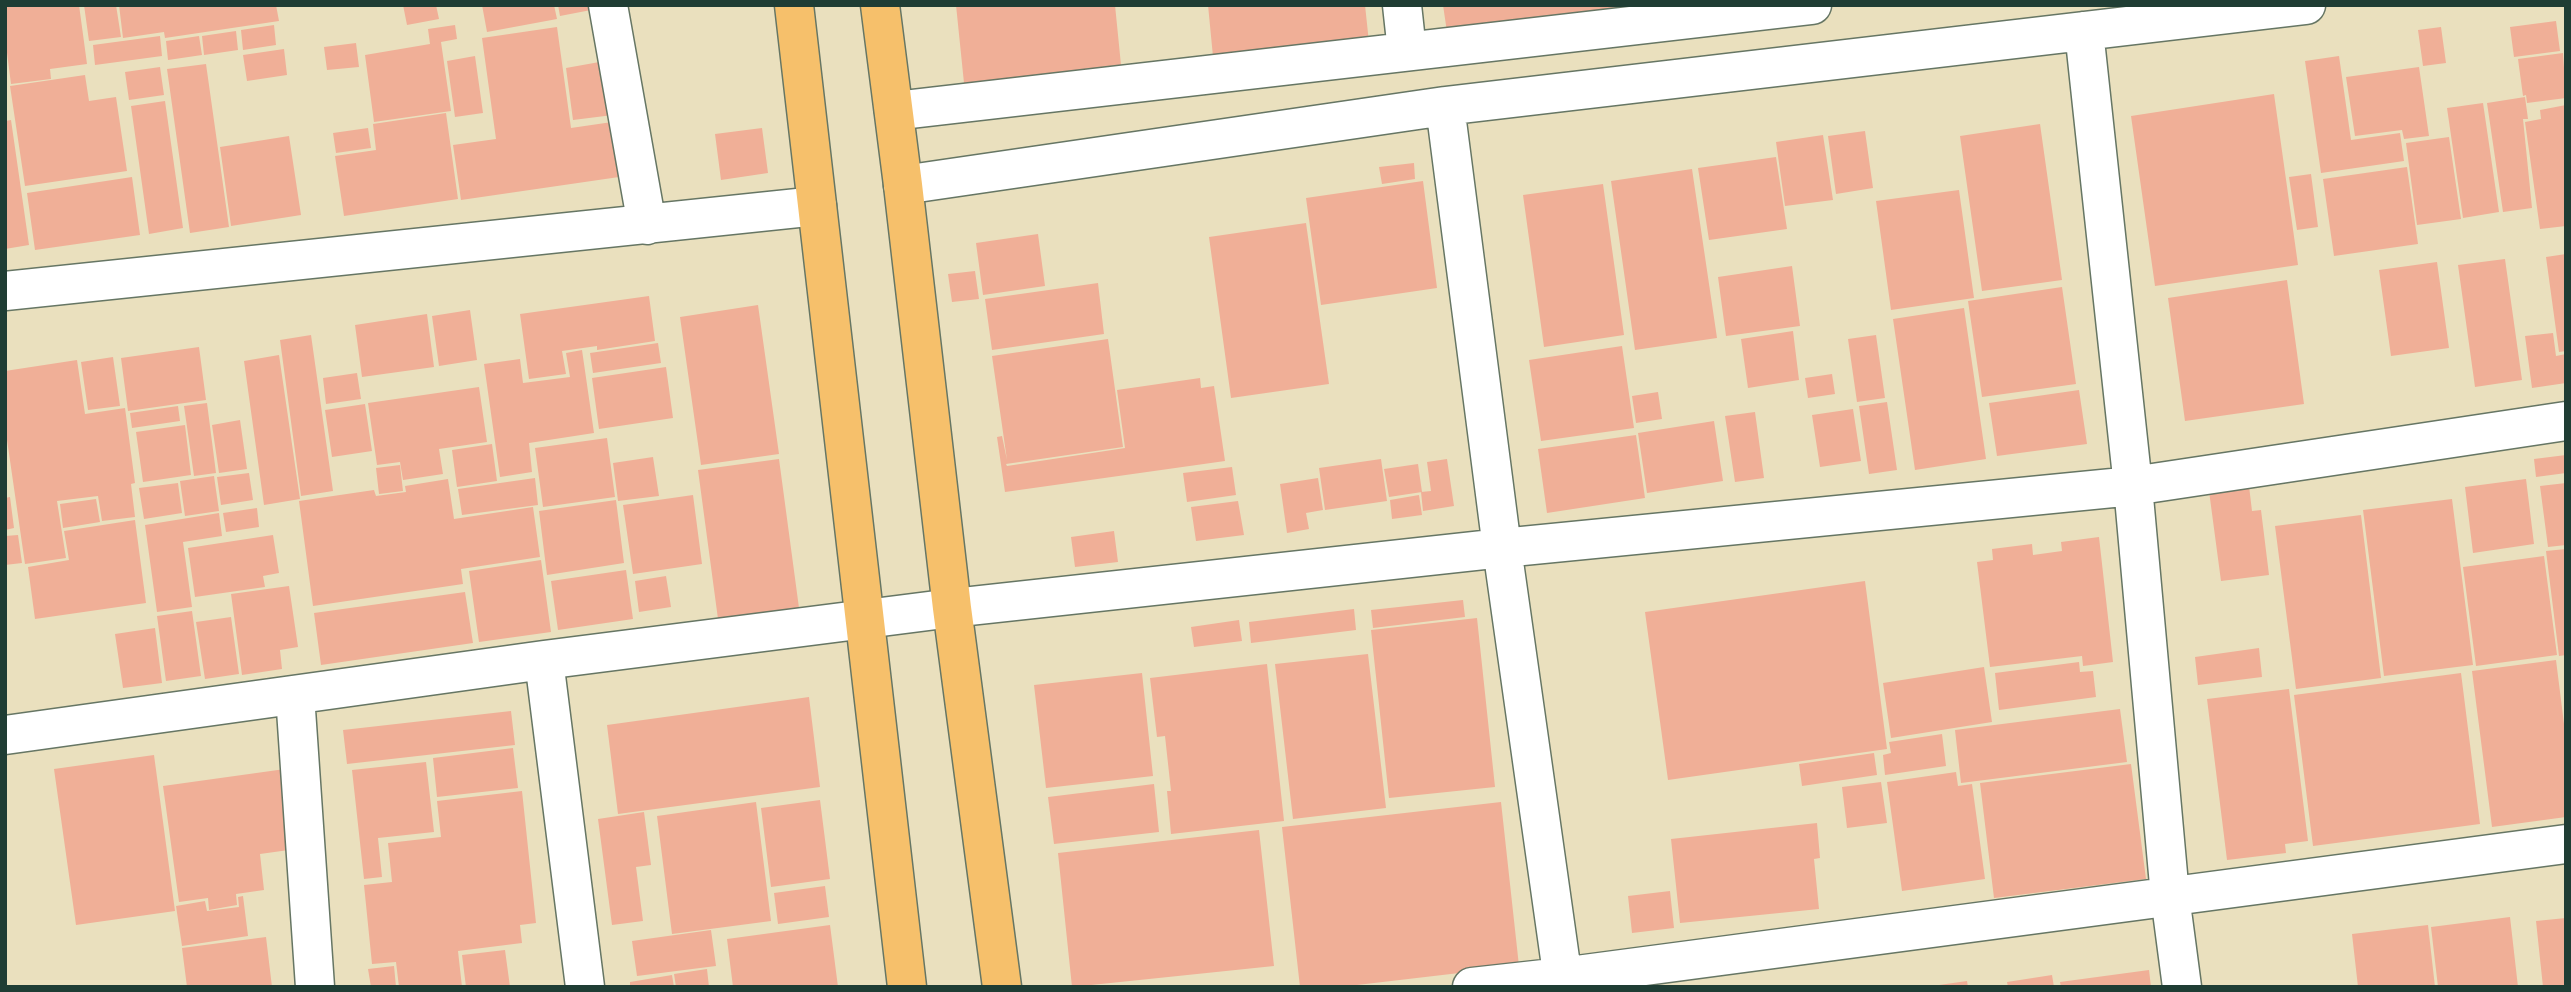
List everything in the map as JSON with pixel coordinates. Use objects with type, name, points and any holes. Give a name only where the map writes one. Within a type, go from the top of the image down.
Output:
[{"type":"main road","points":[[794,5],[907,987]]},
{"type":"main road","points":[[880,5],[952,608],[1002,987]]},
{"type":"street","points":[[608,5],[647,225]]},
{"type":"street","points":[[1402,5],[1407,51]]},
{"type":"street","points":[[894,111],[1812,5]]},
{"type":"street","points":[[903,185],[1445,106],[2306,5]]},
{"type":"street","points":[[2084,31],[2133,485],[2170,896],[2182,987]]},
{"type":"street","points":[[1445,106],[1502,548],[1563,982]]},
{"type":"street","points":[[5,291],[817,206]]},
{"type":"street","points":[[5,735],[544,660],[952,608],[1502,548],[2133,485],[2566,421]]},
{"type":"street","points":[[544,660],[585,987]]},
{"type":"street","points":[[295,695],[315,987]]},
{"type":"street","points":[[1472,987],[1563,982],[2170,896],[2566,845]]},
{"type":"building","points":[[5,5],[79,5],[87,64],[50,69],[51,79],[11,84],[5,37]]},
{"type":"building","points":[[84,5],[116,5],[121,37],[89,41]]},
{"type":"building","points":[[119,5],[276,5],[279,21],[165,38],[164,32],[123,38]]},
{"type":"building","points":[[403,5],[436,5],[439,19],[407,25]]},
{"type":"building","points":[[482,5],[554,5],[557,19],[487,32]]},
{"type":"building","points":[[558,5],[590,5],[591,10],[560,16]]},
{"type":"building","points":[[956,5],[1115,5],[1121,65],[964,83]]},
{"type":"building","points":[[1208,5],[1365,5],[1370,52],[1214,67]]},
{"type":"building","points":[[1443,5],[1639,5],[1639,7],[1447,32]]},
{"type":"building","points":[[2556,21],[2560,51],[2514,57],[2510,27]]},
{"type":"building","points":[[274,25],[276,45],[243,50],[241,30]]},
{"type":"building","points":[[455,25],[457,39],[441,42],[451,111],[374,122],[365,55],[430,44],[428,29]]},
{"type":"building","points":[[557,27],[571,128],[612,122],[619,177],[461,200],[453,145],[496,139],[482,38]]},
{"type":"building","points":[[2441,27],[2446,63],[2423,66],[2418,30]]},
{"type":"building","points":[[236,31],[238,50],[204,55],[202,36]]},
{"type":"building","points":[[160,36],[162,56],[95,65],[93,45]]},
{"type":"building","points":[[199,36],[202,55],[168,60],[166,41]]},
{"type":"building","points":[[356,43],[359,67],[327,70],[324,47]]},
{"type":"building","points":[[284,49],[287,75],[247,81],[243,55]]},
{"type":"building","points":[[2563,53],[2566,98],[2527,103],[2526,95],[2523,96],[2518,59]]},
{"type":"building","points":[[475,56],[483,113],[455,117],[447,61]]},
{"type":"building","points":[[2339,56],[2351,140],[2400,133],[2404,161],[2321,173],[2305,61]]},
{"type":"building","points":[[605,61],[613,115],[573,120],[566,68]]},
{"type":"building","points":[[206,64],[229,227],[190,233],[167,69]]},
{"type":"building","points":[[160,67],[164,95],[129,100],[125,72]]},
{"type":"building","points":[[2419,67],[2429,136],[2404,139],[2402,130],[2355,136],[2346,77]]},
{"type":"building","points":[[85,75],[89,101],[116,97],[127,171],[25,186],[10,86]]},
{"type":"building","points":[[2274,94],[2298,265],[2155,286],[2131,116]]},
{"type":"building","points":[[2525,97],[2528,119],[2523,119],[2532,208],[2503,212],[2487,103]]},
{"type":"building","points":[[165,101],[183,228],[149,234],[131,106]]},
{"type":"building","points":[[2483,103],[2499,212],[2463,218],[2447,108]]},
{"type":"building","points":[[2566,105],[2566,226],[2540,229],[2525,122],[2541,119],[2540,110]]},
{"type":"building","points":[[446,113],[458,199],[344,216],[335,156],[376,150],[373,124]]},
{"type":"building","points":[[11,120],[29,245],[5,249],[5,121]]},
{"type":"building","points":[[2040,124],[2062,280],[1982,291],[1960,136]]},
{"type":"building","points":[[368,128],[371,148],[336,153],[333,133]]},
{"type":"building","points":[[762,128],[768,173],[721,180],[715,134]]},
{"type":"building","points":[[1865,131],[1873,188],[1836,194],[1828,136]]},
{"type":"building","points":[[1823,135],[1833,200],[1785,206],[1776,142]]},
{"type":"building","points":[[289,136],[301,215],[231,226],[220,147]]},
{"type":"building","points":[[2449,137],[2461,219],[2417,225],[2406,143]]},
{"type":"building","points":[[1776,157],[1787,229],[1709,240],[1698,168]]},
{"type":"building","points":[[1414,163],[1415,179],[1382,184],[1379,167]]},
{"type":"building","points":[[2407,167],[2418,244],[2334,256],[2323,179]]},
{"type":"building","points":[[1692,169],[1717,338],[1635,350],[1611,181]]},
{"type":"building","points":[[2311,174],[2318,227],[2297,230],[2289,177]]},
{"type":"building","points":[[132,177],[140,235],[35,250],[27,193]]},
{"type":"building","points":[[1423,181],[1437,288],[1321,305],[1306,198]]},
{"type":"building","points":[[1603,184],[1624,335],[1544,347],[1523,195]]},
{"type":"building","points":[[1959,190],[1974,298],[1891,310],[1876,201]]},
{"type":"building","points":[[1306,223],[1329,384],[1231,398],[1209,237]]},
{"type":"building","points":[[1038,234],[1045,286],[983,295],[976,243]]},
{"type":"building","points":[[2566,254],[2566,351],[2559,352],[2546,257]]},
{"type":"building","points":[[2505,259],[2522,380],[2475,387],[2458,265]]},
{"type":"building","points":[[2437,262],[2449,348],[2391,356],[2379,270]]},
{"type":"building","points":[[1792,266],[1800,326],[1726,336],[1718,277]]},
{"type":"building","points":[[975,271],[979,299],[952,302],[948,274]]},
{"type":"building","points":[[2287,280],[2304,404],[2185,421],[2168,298]]},
{"type":"building","points":[[1098,283],[1104,334],[992,350],[985,299]]},
{"type":"building","points":[[2062,287],[2076,384],[1982,397],[1968,301]]},
{"type":"building","points":[[649,296],[655,341],[597,350],[597,346],[562,351],[566,374],[529,379],[520,314]]},
{"type":"building","points":[[758,305],[779,454],[701,465],[680,317]]},
{"type":"building","points":[[1964,308],[1986,459],[1915,470],[1893,319]]},
{"type":"building","points":[[470,310],[477,360],[439,366],[432,316]]},
{"type":"building","points":[[427,314],[434,367],[362,377],[355,325]]},
{"type":"building","points":[[1793,331],[1799,380],[1748,388],[1741,339]]},
{"type":"building","points":[[2553,333],[2556,356],[2566,354],[2566,383],[2532,388],[2525,336]]},
{"type":"building","points":[[311,335],[333,491],[301,496],[280,340]]},
{"type":"building","points":[[1876,335],[1885,398],[1857,402],[1848,339]]},
{"type":"building","points":[[1108,339],[1123,447],[1006,464],[1007,466],[1125,448],[1117,390],[1200,378],[1201,388],[1214,386],[1225,461],[1005,492],[997,437],[1002,436],[1007,460],[992,356]]},
{"type":"building","points":[[658,343],[661,363],[593,373],[590,353]]},
{"type":"building","points":[[1622,346],[1634,428],[1541,441],[1529,360]]},
{"type":"building","points":[[199,347],[206,400],[128,411],[121,358]]},
{"type":"building","points":[[582,350],[594,433],[529,443],[532,472],[500,477],[484,364],[520,359],[523,383],[570,377],[566,353]]},
{"type":"building","points":[[279,355],[300,499],[264,505],[244,361]]},
{"type":"building","points":[[113,357],[120,406],[88,410],[81,362]]},
{"type":"building","points":[[77,360],[85,414],[125,408],[135,483],[131,484],[135,517],[102,521],[98,496],[57,501],[66,558],[25,564],[5,426],[5,371]]},
{"type":"building","points":[[666,367],[673,418],[599,429],[592,378]]},
{"type":"building","points":[[357,373],[361,399],[326,404],[323,378]]},
{"type":"building","points":[[1832,374],[1835,394],[1808,398],[1805,378]]},
{"type":"building","points":[[479,387],[487,442],[439,449],[443,474],[403,480],[400,462],[377,465],[368,403]]},
{"type":"building","points":[[2079,390],[2087,444],[1997,456],[1989,403]]},
{"type":"building","points":[[1658,392],[1662,419],[1636,423],[1632,396]]},
{"type":"building","points":[[1887,402],[1897,470],[1869,474],[1859,406]]},
{"type":"building","points":[[207,403],[216,473],[194,476],[184,406]]},
{"type":"building","points":[[365,404],[372,451],[332,457],[325,410]]},
{"type":"building","points":[[178,406],[180,421],[132,428],[130,413]]},
{"type":"building","points":[[1853,409],[1861,461],[1820,467],[1812,415]]},
{"type":"building","points":[[1755,412],[1764,478],[1735,482],[1725,416]]},
{"type":"building","points":[[240,420],[247,469],[219,473],[212,425]]},
{"type":"building","points":[[1714,421],[1723,481],[1647,493],[1638,433]]},
{"type":"building","points":[[185,425],[191,475],[143,482],[136,432]]},
{"type":"building","points":[[1636,435],[1645,498],[1547,513],[1538,449]]},
{"type":"building","points":[[607,438],[615,497],[543,507],[535,448]]},
{"type":"building","points":[[492,444],[497,481],[457,487],[452,450]]},
{"type":"building","points":[[2566,455],[2566,473],[2536,477],[2534,459]]},
{"type":"building","points":[[653,457],[659,496],[618,501],[613,463]]},
{"type":"building","points":[[779,459],[799,608],[718,619],[698,470]]},
{"type":"building","points":[[1381,459],[1387,501],[1325,510],[1319,468]]},
{"type":"building","points":[[1447,459],[1454,506],[1423,511],[1421,492],[1431,491],[1427,462]]},
{"type":"building","points":[[1418,464],[1422,492],[1389,497],[1384,469]]},
{"type":"building","points":[[400,465],[403,491],[379,494],[376,468]]},
{"type":"building","points":[[1232,467],[1236,495],[1187,502],[1183,473]]},
{"type":"building","points":[[249,473],[253,500],[221,505],[217,477]]},
{"type":"building","points":[[214,476],[219,511],[185,516],[180,481]]},
{"type":"building","points":[[535,478],[538,505],[462,515],[458,489]]},
{"type":"building","points":[[1318,478],[1323,510],[1306,513],[1309,529],[1287,533],[1280,484]]},
{"type":"building","points":[[448,479],[454,519],[533,507],[540,557],[461,569],[463,584],[313,606],[299,501],[374,490],[376,496],[406,492],[405,486]]},
{"type":"building","points":[[2526,479],[2534,544],[2473,553],[2465,487]]},
{"type":"building","points":[[178,483],[182,513],[144,519],[139,488]]},
{"type":"building","points":[[2566,483],[2566,545],[2548,547],[2540,486]]},
{"type":"building","points":[[2249,486],[2252,511],[2261,510],[2269,575],[2221,581],[2209,491]]},
{"type":"building","points":[[693,495],[702,564],[633,574],[623,505]]},
{"type":"building","points":[[1419,495],[1422,515],[1392,519],[1390,500]]},
{"type":"building","points":[[10,497],[14,528],[5,530],[5,498]]},
{"type":"building","points":[[96,499],[100,522],[63,528],[60,504]]},
{"type":"building","points":[[2452,499],[2473,665],[2384,676],[2363,510]]},
{"type":"building","points":[[616,500],[624,563],[547,575],[539,511]]},
{"type":"building","points":[[1238,501],[1244,535],[1196,541],[1191,507]]},
{"type":"building","points":[[257,508],[259,527],[226,532],[223,513]]},
{"type":"building","points":[[219,513],[222,536],[183,542],[192,607],[157,612],[145,525]]},
{"type":"building","points":[[2361,515],[2381,678],[2296,689],[2275,526]]},
{"type":"building","points":[[135,520],[146,603],[35,619],[28,567],[69,560],[64,531]]},
{"type":"building","points":[[1114,531],[1118,562],[1075,567],[1071,537]]},
{"type":"building","points":[[18,535],[22,563],[5,565],[5,536]]},
{"type":"building","points":[[273,535],[279,573],[263,576],[265,587],[195,597],[188,548]]},
{"type":"building","points":[[2099,537],[2113,662],[2083,666],[2082,656],[1990,667],[1977,562],[1993,560],[1992,549],[2032,544],[2033,555],[2062,551],[2061,542]]},
{"type":"building","points":[[2566,549],[2566,655],[2559,656],[2546,551]]},
{"type":"building","points":[[2544,556],[2557,655],[2476,666],[2463,567]]},
{"type":"building","points":[[541,560],[551,632],[479,642],[469,571]]},
{"type":"building","points":[[626,570],[633,619],[558,630],[551,581]]},
{"type":"building","points":[[666,576],[671,607],[639,612],[635,581]]},
{"type":"building","points":[[1865,581],[1887,749],[1668,780],[1645,612]]},
{"type":"building","points":[[289,586],[298,647],[280,650],[282,669],[242,675],[231,594]]},
{"type":"building","points":[[465,592],[473,643],[321,665],[314,613]]},
{"type":"building","points":[[1463,600],[1465,617],[1373,628],[1371,610]]},
{"type":"building","points":[[1354,609],[1356,630],[1251,643],[1249,622]]},
{"type":"building","points":[[192,611],[201,676],[166,681],[157,616]]},
{"type":"building","points":[[231,617],[239,674],[205,679],[196,622]]},
{"type":"building","points":[[1477,618],[1495,787],[1389,798],[1371,630]]},
{"type":"building","points":[[1239,620],[1242,641],[1194,647],[1191,627]]},
{"type":"building","points":[[155,628],[162,683],[123,688],[115,634]]},
{"type":"building","points":[[2259,648],[2262,677],[2198,685],[2195,657]]},
{"type":"building","points":[[1368,654],[1386,808],[1293,819],[1275,664]]},
{"type":"building","points":[[2556,660],[2566,740],[2566,817],[2492,827],[2472,671]]},
{"type":"building","points":[[2079,662],[2080,672],[2093,671],[2096,697],[1999,710],[1995,673]]},
{"type":"building","points":[[1267,664],[1284,821],[1171,834],[1167,791],[1171,791],[1165,736],[1157,737],[1150,678]]},
{"type":"building","points":[[1984,667],[1992,722],[1891,738],[1883,683]]},
{"type":"building","points":[[1142,673],[1153,776],[1046,788],[1034,685]]},
{"type":"building","points":[[2461,673],[2480,824],[2313,846],[2294,695]]},
{"type":"building","points":[[2289,689],[2308,841],[2285,844],[2286,853],[2227,860],[2207,699]]},
{"type":"building","points":[[809,697],[820,787],[618,814],[607,725]]},
{"type":"building","points":[[2120,709],[2127,762],[1961,783],[1955,730]]},
{"type":"building","points":[[511,711],[515,745],[347,764],[343,730]]},
{"type":"building","points":[[1942,734],[1946,766],[1885,775],[1883,755],[1891,753],[1889,742]]},
{"type":"building","points":[[513,748],[518,788],[437,797],[433,758]]},
{"type":"building","points":[[1874,753],[1877,775],[1802,786],[1799,764]]},
{"type":"building","points":[[154,755],[175,911],[76,925],[54,769]]},
{"type":"building","points":[[426,762],[434,832],[378,838],[382,877],[364,879],[352,770]]},
{"type":"building","points":[[2131,764],[2146,879],[1994,898],[1980,783]]},
{"type":"building","points":[[285,769],[296,849],[260,854],[264,890],[236,894],[237,905],[209,910],[208,898],[179,902],[163,786]]},
{"type":"building","points":[[1956,772],[1958,786],[1972,784],[1985,879],[1902,891],[1887,782]]},
{"type":"building","points":[[1881,782],[1887,823],[1847,828],[1842,787]]},
{"type":"building","points":[[1154,784],[1159,832],[1054,844],[1048,797]]},
{"type":"building","points":[[522,791],[536,923],[520,925],[522,943],[458,951],[462,987],[399,987],[396,962],[372,964],[364,885],[392,882],[388,843],[441,837],[437,801]]},
{"type":"building","points":[[820,800],[830,879],[771,887],[761,808]]},
{"type":"building","points":[[756,802],[771,921],[672,934],[657,816]]},
{"type":"building","points":[[1501,802],[1519,966],[1340,987],[1300,987],[1282,827]]},
{"type":"building","points":[[644,812],[651,865],[636,867],[643,921],[612,925],[598,819]]},
{"type":"building","points":[[1817,823],[1820,858],[1814,859],[1819,909],[1680,923],[1671,839]]},
{"type":"building","points":[[1259,830],[1274,966],[1072,987],[1058,853]]},
{"type":"building","points":[[825,886],[829,917],[778,924],[774,893]]},
{"type":"building","points":[[1670,891],[1674,928],[1632,933],[1628,896]]},
{"type":"building","points":[[243,896],[248,936],[182,946],[176,906],[205,901],[207,911],[239,907],[238,897]]},
{"type":"building","points":[[2510,917],[2518,987],[2438,987],[2431,927]]},
{"type":"building","points":[[2566,918],[2566,987],[2543,987],[2536,921]]},
{"type":"building","points":[[830,925],[838,987],[733,987],[727,939]]},
{"type":"building","points":[[2428,925],[2435,987],[2358,987],[2352,934]]},
{"type":"building","points":[[711,930],[716,966],[637,976],[632,941]]},
{"type":"building","points":[[266,937],[272,987],[187,987],[182,948]]},
{"type":"building","points":[[505,950],[510,987],[466,987],[462,955]]},
{"type":"building","points":[[394,966],[396,987],[371,987],[368,969]]},
{"type":"building","points":[[707,969],[709,987],[676,987],[674,974]]},
{"type":"building","points":[[2149,970],[2151,987],[2061,987],[2060,982]]},
{"type":"building","points":[[672,975],[674,987],[630,987],[630,982]]},
{"type":"building","points":[[2052,975],[2054,987],[2008,987],[2007,982]]},
{"type":"building","points":[[1967,981],[1968,987],[1939,987],[1939,985]]}]
